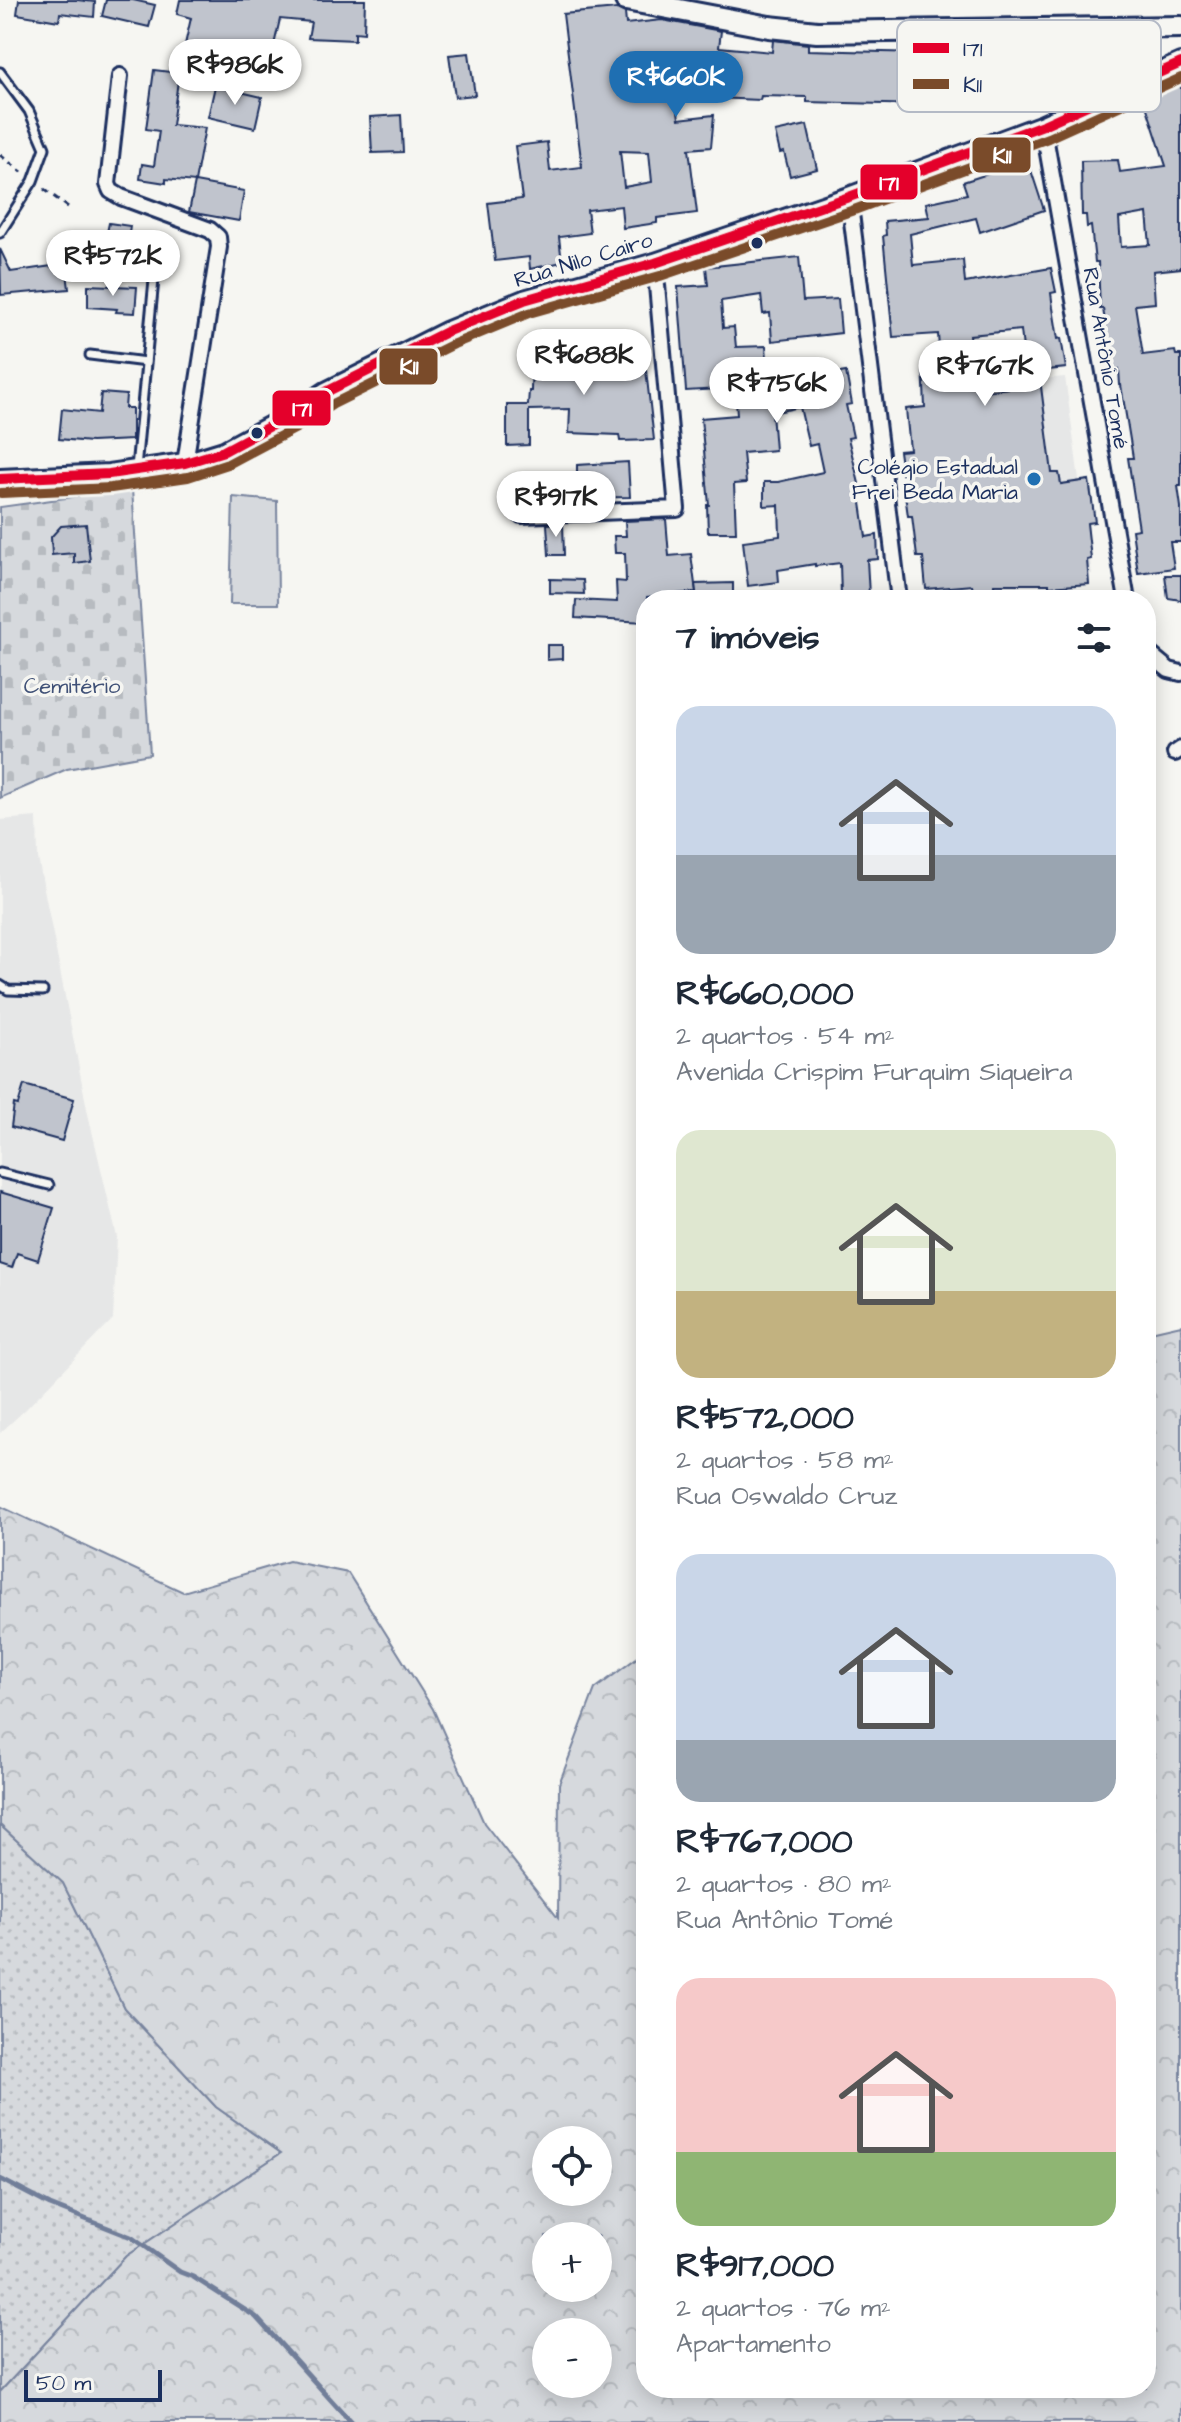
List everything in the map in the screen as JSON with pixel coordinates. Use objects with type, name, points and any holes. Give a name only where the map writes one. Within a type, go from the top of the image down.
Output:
[{"type":"main road","points":[[626,0],[769,27],[817,32],[897,31]]},
{"type":"main road","points":[[1161,27],[1181,27]]},
{"type":"street","name":"Rua Nilo Cairo","points":[[1161,72],[1181,63]]},
{"type":"street","points":[[120,76],[108,184],[111,191],[210,230],[218,237],[219,247],[185,463]]},
{"type":"street","name":"Rua Nilo Cairo","points":[[0,479],[109,474],[185,463],[224,451],[326,392],[461,326],[524,300],[655,263],[849,197],[1072,112]]},
{"type":"street","name":"Rua Antônio Tomé","points":[[1043,125],[1125,590]]},
{"type":"street","points":[[849,197],[898,590]]},
{"type":"street","points":[[521,515],[677,509],[655,263]]},
{"type":"street","points":[[1156,659],[1169,670],[1181,673]]},
{"type":"lane","points":[[0,72],[29,111],[45,148],[33,181],[0,233]]},
{"type":"lane","points":[[107,253],[156,259],[135,470]]},
{"type":"lane","points":[[90,355],[146,362]]},
{"type":"lane","points":[[0,985],[8,990],[43,991]]},
{"type":"lane","points":[[0,1173],[49,1185]]},
{"type":"shaded area","name":"Colégio Estadual Frei Beda Maria","points":[[1065,377],[1092,574],[1003,581],[976,385]]},
{"type":"shaded area","points":[[37,817],[38,858],[88,1114],[117,1237],[113,1319],[0,1433],[0,820]]},
{"type":"green space","name":"Cemitério","points":[[132,489],[150,754],[67,769],[0,798],[0,507]]},
{"type":"green space","points":[[233,497],[277,501],[278,604],[230,604]]},
{"type":"green space","points":[[1181,1325],[1181,2422],[0,2422],[0,2392],[126,2256],[281,2153],[216,2107],[124,2008],[63,1883],[0,1825],[0,1506],[183,1592],[289,1561],[348,1573],[433,1709],[484,1823],[558,1918],[559,1784],[595,1689],[636,1658],[636,2398],[1156,2398],[1156,1331]]},
{"type":"green space","points":[[0,1825],[63,1883],[124,2008],[216,2107],[281,2153],[126,2256],[0,2392]]},
{"type":"building","points":[[19,0],[95,2],[94,17],[60,13],[59,21],[17,14]]},
{"type":"building","points":[[106,0],[133,0],[155,5],[149,27],[102,16]]},
{"type":"building","points":[[180,0],[365,0],[364,33],[355,32],[355,40],[308,38],[311,22],[280,19],[272,54],[236,46],[232,62],[184,49],[191,18],[177,14]]},
{"type":"building","points":[[617,9],[625,13],[626,24],[662,20],[721,31],[719,47],[772,52],[773,40],[808,44],[808,50],[897,52],[897,104],[807,102],[807,97],[761,96],[760,100],[715,98],[718,79],[673,74],[679,119],[714,115],[711,147],[689,149],[697,213],[657,218],[657,223],[623,228],[621,206],[587,210],[590,233],[559,237],[562,262],[530,269],[529,257],[495,261],[488,203],[522,199],[515,146],[547,142],[550,171],[582,167],[563,14]],"holes":[[[620,151],[649,152],[652,182],[624,187]]]},
{"type":"building","points":[[469,53],[475,95],[455,97],[449,55]]},
{"type":"building","points":[[154,70],[179,73],[172,125],[205,128],[195,182],[166,179],[166,183],[140,179],[142,164],[154,166],[159,131],[146,129]]},
{"type":"building","points":[[1181,83],[1181,268],[1153,271],[1155,303],[1135,305],[1143,355],[1175,351],[1176,355],[1181,355],[1181,486],[1178,486],[1181,542],[1170,542],[1174,568],[1138,573],[1132,530],[1139,529],[1128,458],[1133,458],[1119,369],[1113,370],[1103,309],[1100,309],[1098,262],[1095,262],[1091,226],[1087,227],[1086,215],[1082,215],[1081,161],[1118,160],[1120,172],[1166,166],[1148,112],[1161,112],[1161,90]],"holes":[[[1147,213],[1150,245],[1121,247],[1119,218]]]},
{"type":"building","points":[[215,86],[262,97],[255,128],[208,117]]},
{"type":"building","points":[[401,115],[403,152],[372,153],[370,117]]},
{"type":"building","points":[[807,125],[817,169],[790,176],[775,132]]},
{"type":"building","points":[[1028,161],[1044,210],[980,232],[976,218],[910,234],[913,265],[963,260],[965,283],[1051,268],[1056,292],[1051,293],[1053,308],[1066,368],[1039,371],[1052,473],[1059,473],[1061,484],[1089,480],[1095,522],[1087,523],[1091,559],[1087,560],[1089,584],[1049,587],[1049,584],[994,584],[994,590],[973,590],[972,585],[926,589],[923,557],[917,557],[912,516],[908,516],[899,451],[910,450],[906,409],[925,407],[923,363],[940,362],[938,334],[893,337],[883,236],[886,235],[885,221],[929,217],[926,203],[967,194],[963,182]],"holes":[[[1021,330],[1027,386],[976,392],[970,335]]]},
{"type":"building","points":[[195,182],[244,191],[239,221],[189,212]]},
{"type":"building","points":[[109,223],[130,226],[128,240],[106,237]]},
{"type":"building","points":[[0,249],[11,272],[66,264],[69,289],[1,295]]},
{"type":"building","points":[[799,257],[803,301],[838,299],[841,333],[772,341],[770,313],[763,314],[761,295],[721,301],[723,328],[734,327],[736,347],[766,346],[769,385],[846,372],[852,404],[846,405],[853,437],[848,438],[862,496],[866,537],[877,535],[878,559],[867,560],[869,590],[841,590],[840,563],[778,570],[779,582],[748,586],[743,541],[780,536],[779,505],[764,506],[764,482],[823,472],[817,444],[809,446],[800,407],[772,413],[775,450],[743,453],[746,483],[734,484],[736,532],[708,532],[709,505],[701,418],[737,415],[735,388],[686,391],[678,287],[708,285],[706,267]]},
{"type":"building","points":[[88,285],[137,287],[135,313],[88,307]]},
{"type":"building","points":[[595,346],[596,373],[646,370],[654,440],[620,441],[619,435],[569,433],[570,409],[529,410],[529,445],[507,446],[507,405],[528,405],[532,349],[562,350],[562,347]]},
{"type":"building","points":[[101,393],[126,395],[125,408],[132,408],[132,440],[91,442],[59,439],[62,409],[99,413]]},
{"type":"building","points":[[628,462],[630,497],[562,498],[562,503],[546,504],[546,500],[538,500],[536,481],[577,480],[577,465]]},
{"type":"building","points":[[666,519],[669,556],[691,554],[696,590],[636,590],[636,621],[575,618],[576,600],[617,602],[616,581],[626,582],[625,553],[615,553],[614,536],[626,536],[625,521]]},
{"type":"building","points":[[563,523],[564,555],[549,555],[547,524]]},
{"type":"building","points":[[86,524],[90,561],[74,563],[74,553],[52,555],[51,537],[61,526]]},
{"type":"building","points":[[1165,575],[1181,575],[1181,600],[1168,598]]},
{"type":"building","points":[[550,579],[583,580],[584,594],[550,593]]},
{"type":"building","points":[[733,583],[733,590],[696,590],[695,584]]},
{"type":"building","points":[[547,645],[562,645],[562,659],[547,660]]},
{"type":"building","points":[[24,1085],[74,1099],[62,1141],[11,1127],[14,1104],[18,1105]]},
{"type":"building","points":[[0,1192],[54,1208],[38,1260],[17,1253],[12,1268],[0,1264]]},
{"type":"waterway","points":[[0,2179],[50,2205],[131,2237],[180,2272],[256,2317],[351,2422]]},
{"type":"transit line","name":"I71","points":[[1161,72],[1181,63]]},
{"type":"transit line","name":"K11","points":[[1161,87],[1181,78]]},
{"type":"transit line","name":"I71","points":[[0,479],[109,474],[185,463],[224,451],[326,392],[448,331],[524,300],[655,263],[849,197],[1072,112]]},
{"type":"transit line","name":"K11","points":[[1,493],[111,488],[188,477],[228,464],[296,428],[333,404],[454,344],[529,313],[660,276],[854,210],[1048,138],[1106,112]]},
{"type":"place","name":"Colégio Estadual Frei Beda Maria","points":[[1034,479]]}]
